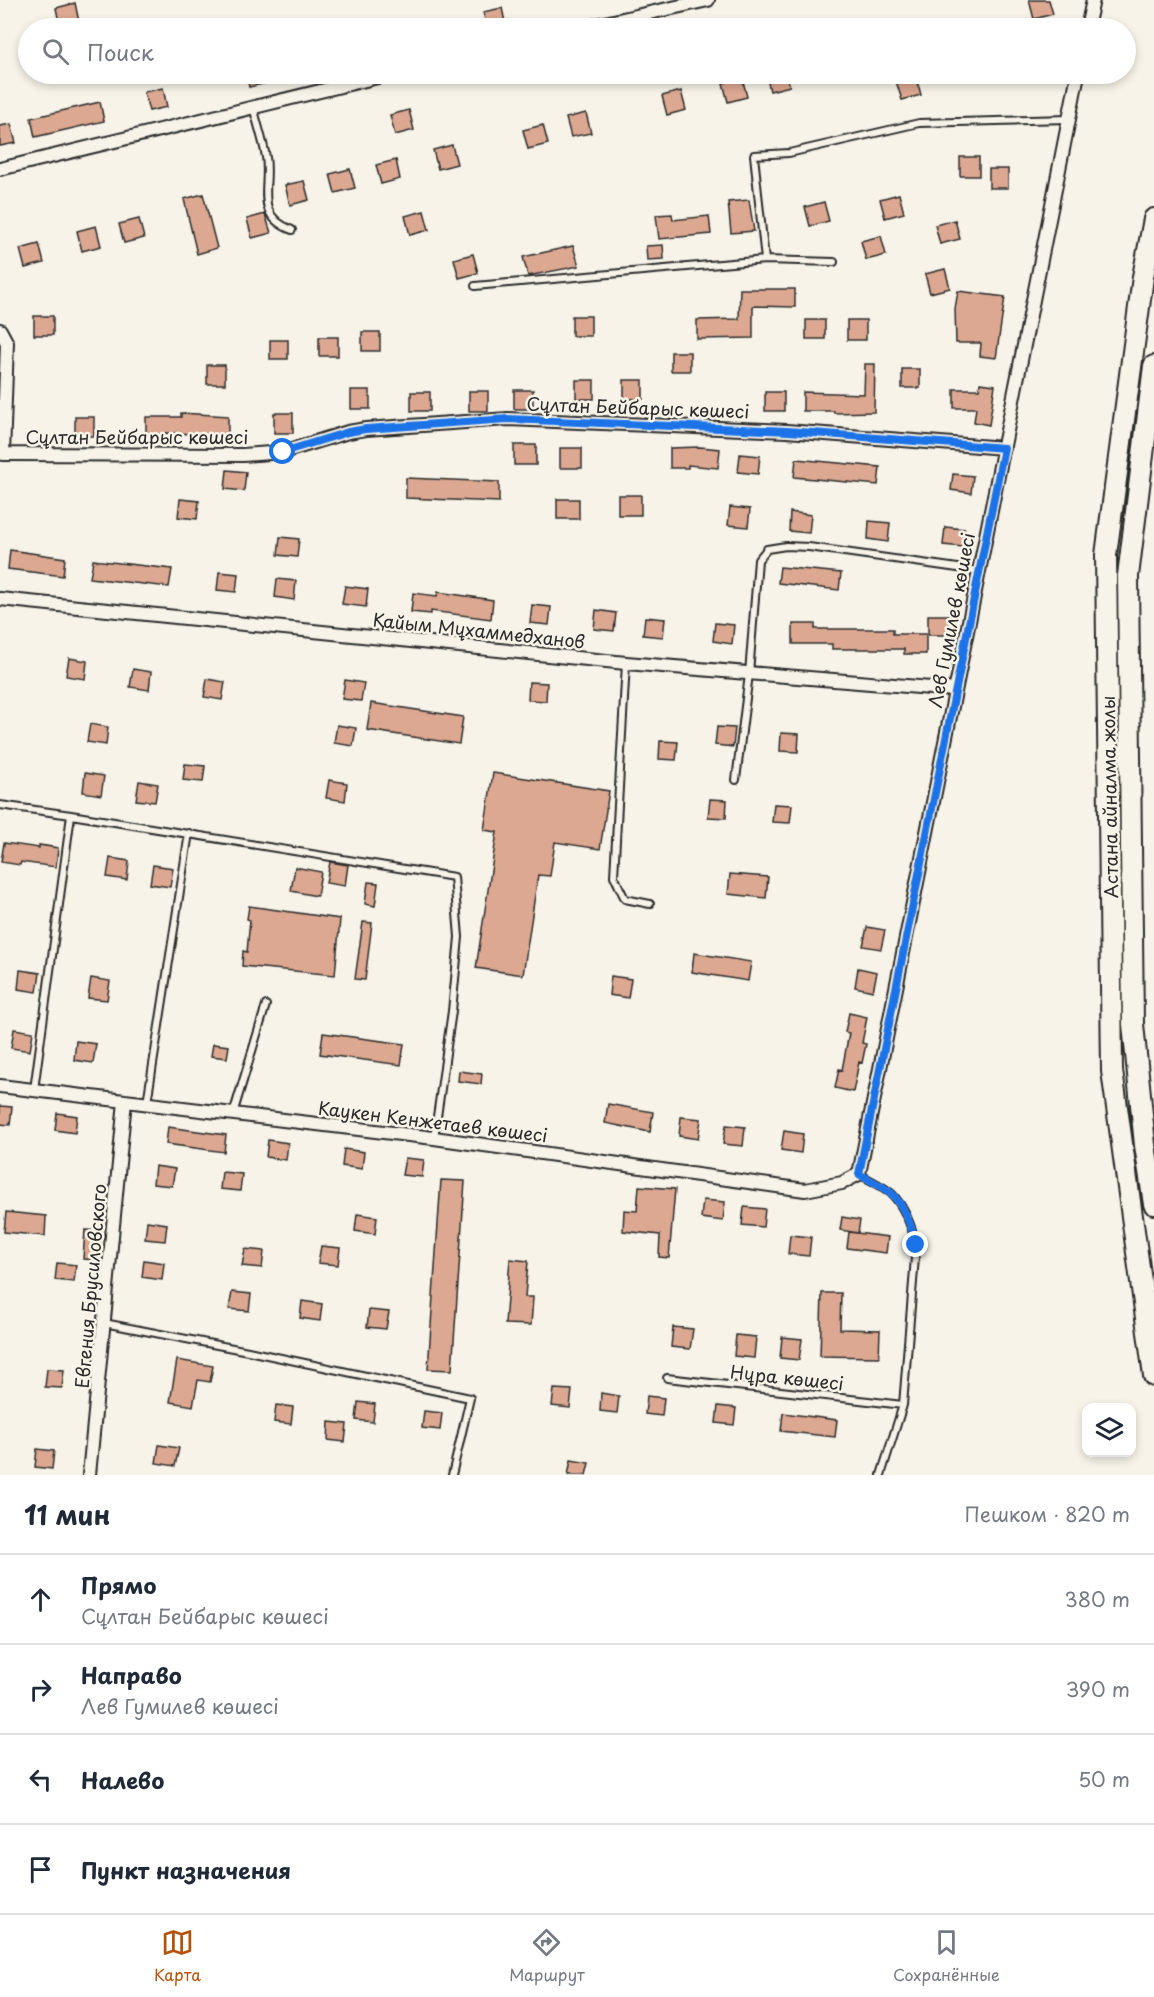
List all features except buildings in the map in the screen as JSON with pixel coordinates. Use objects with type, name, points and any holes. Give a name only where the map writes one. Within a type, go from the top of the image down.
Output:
[{"type":"highway","name":"Астана айналма жолы","points":[[1154,219],[1143,277],[1106,555],[1112,1071],[1154,1376]]},
{"type":"highway","name":"Астана айналма жолы","points":[[1154,366],[1128,576],[1133,1024],[1144,1145],[1154,1204]]},
{"type":"street","points":[[627,18],[708,0]]},
{"type":"street","points":[[1089,18],[1093,0]]},
{"type":"street","points":[[0,169],[347,84]]},
{"type":"street","name":"Лев Гумилев көшесі","points":[[859,1174],[1076,84]]},
{"type":"street","name":"Сұлтан Бейбарыс көшесі","points":[[0,330],[7,343],[1,455],[283,452],[348,432],[366,429],[508,419],[788,431],[1004,448]]},
{"type":"street","name":"Қайым Мұхаммедханов","points":[[0,599],[626,663],[955,690]]},
{"type":"street","name":"Каукен Кенжетаев көшесі","points":[[0,1086],[434,1138],[805,1190],[842,1183],[859,1174]]},
{"type":"street","name":"Евгения Брусиловского","points":[[89,1475],[125,1101]]},
{"type":"lane","points":[[253,106],[266,157],[266,201],[274,221],[292,230]]},
{"type":"lane","points":[[765,260],[754,155],[789,153],[920,123],[1069,118]]},
{"type":"lane","points":[[475,286],[765,260],[834,262]]},
{"type":"lane","points":[[736,780],[749,674],[758,560],[767,549],[786,546],[809,547],[979,571]]},
{"type":"lane","points":[[626,663],[614,876],[625,898],[650,904]]},
{"type":"lane","points":[[0,805],[71,814],[454,877],[459,937],[452,1011],[434,1138]]},
{"type":"lane","points":[[34,1090],[71,814]]},
{"type":"lane","points":[[147,1103],[189,833]]},
{"type":"lane","points":[[233,1114],[266,1005]]},
{"type":"lane","points":[[859,1174],[891,1193],[913,1228],[916,1245],[903,1405],[881,1475]]},
{"type":"lane","points":[[105,1323],[470,1398],[452,1475]]},
{"type":"lane","name":"Нұра көшесі","points":[[667,1378],[903,1405]]},
{"type":"route","points":[[283,452],[348,432],[366,429],[508,419],[788,431],[1004,448],[859,1174],[891,1193],[913,1228],[916,1245]]}]
